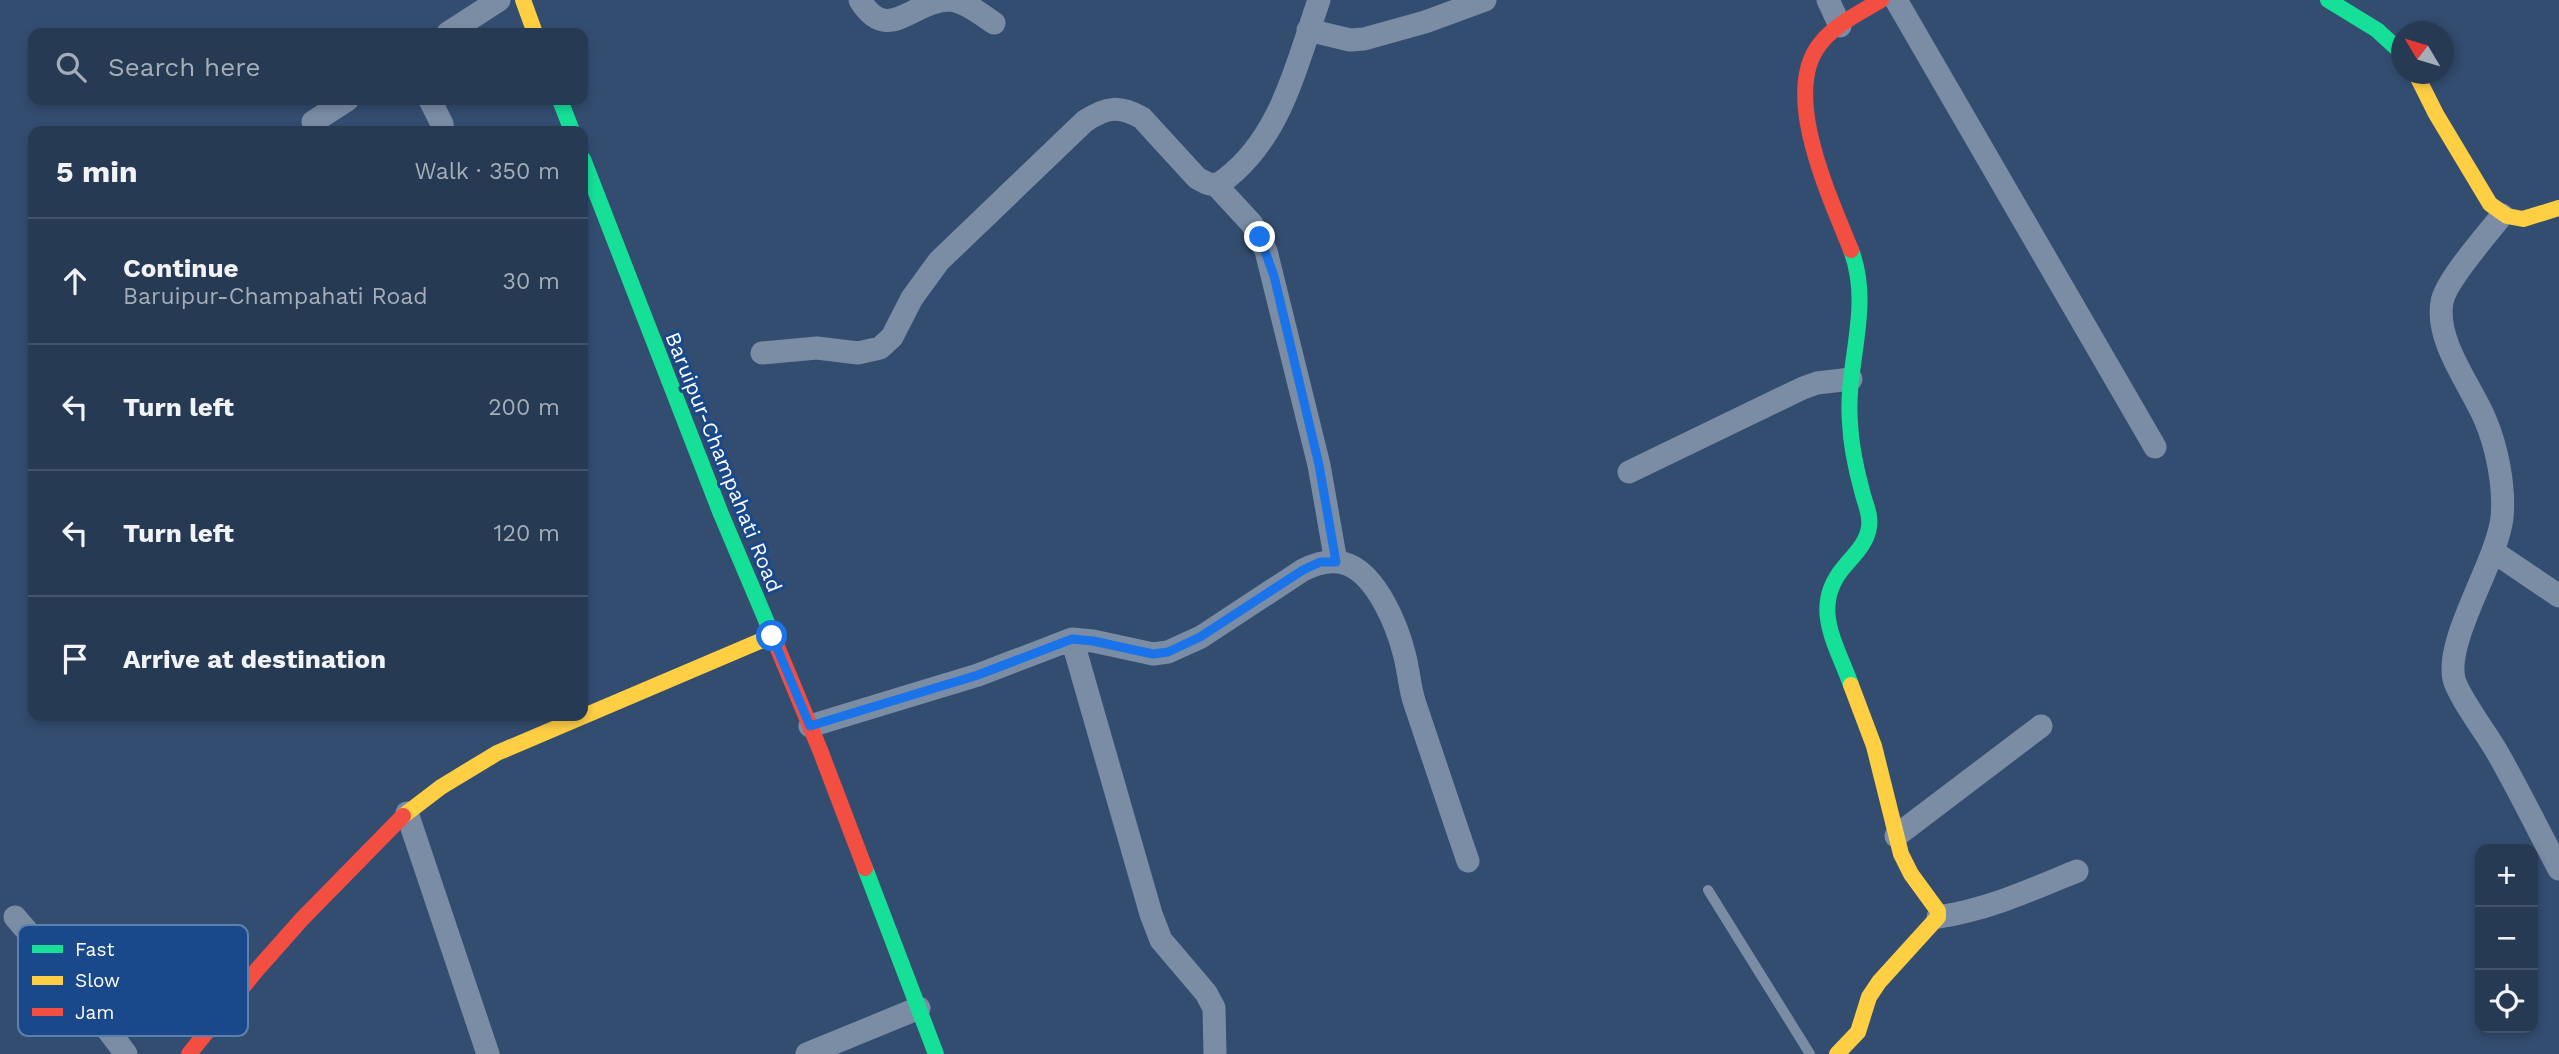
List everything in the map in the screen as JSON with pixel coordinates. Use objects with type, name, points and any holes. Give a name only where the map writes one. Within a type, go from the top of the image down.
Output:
[{"type":"main road","points":[[523,0],[533,28]]},
{"type":"main road","points":[[1837,1054],[1858,1032],[1870,997],[1879,982],[1938,917],[1938,911],[1906,864],[1896,836],[1874,746],[1828,622],[1825,605],[1832,582],[1858,552],[1867,537],[1870,518],[1853,452],[1849,411],[1860,282],[1856,260],[1825,187],[1811,139],[1805,100],[1810,60],[1821,42],[1840,26],[1881,0]]},
{"type":"main road","points":[[2328,0],[2369,24],[2391,42]]},
{"type":"main road","points":[[2421,84],[2483,193],[2502,215],[2519,220],[2540,216],[2559,208]]},
{"type":"main road","points":[[562,105],[570,126]]},
{"type":"main road","name":"Baruipur-Champahati Road","points":[[588,172],[662,366],[810,726],[936,1054]]},
{"type":"main road","points":[[588,714],[772,636]]},
{"type":"main road","points":[[248,981],[302,919],[395,822],[441,787],[497,753],[572,721]]},
{"type":"main road","points":[[189,1054],[203,1036]]},
{"type":"street","points":[[456,28],[499,0]]},
{"type":"street","points":[[860,0],[867,12],[877,20],[887,22],[933,4],[952,0],[967,5],[994,23]]},
{"type":"street","points":[[1216,185],[1226,180],[1243,164],[1259,146],[1275,120],[1319,0]]},
{"type":"street","points":[[1308,30],[1350,40],[1364,40],[1485,0]]},
{"type":"street","points":[[1828,0],[1840,26]]},
{"type":"street","points":[[1896,0],[2155,447]]},
{"type":"street","points":[[313,122],[339,105]]},
{"type":"street","points":[[432,105],[442,126]]},
{"type":"street","points":[[762,353],[817,348],[858,352],[880,348],[892,337],[912,298],[939,261],[1085,121],[1101,110],[1130,111],[1142,118],[1196,178],[1216,185],[1252,224],[1266,251],[1319,465],[1336,562]]},
{"type":"street","points":[[2502,215],[2448,286],[2442,301],[2443,336],[2486,421],[2503,486],[2501,519],[2494,552],[2461,631],[2452,664],[2455,682],[2501,759],[2559,869]]},
{"type":"street","points":[[1629,472],[1803,388],[1817,383],[1851,379]]},
{"type":"street","points":[[2494,552],[2559,596]]},
{"type":"street","points":[[810,726],[978,675],[1072,639],[1153,654],[1168,652],[1200,637],[1303,570],[1320,562],[1336,562],[1350,565],[1367,579],[1396,625],[1405,654],[1411,694],[1468,861]]},
{"type":"street","points":[[1072,639],[1151,914],[1161,940],[1206,992],[1214,1009],[1216,1054]]},
{"type":"street","points":[[1896,836],[2041,726]]},
{"type":"street","points":[[407,813],[488,1054]]},
{"type":"street","points":[[1938,917],[1972,912],[2077,871]]},
{"type":"street","points":[[15,917],[22,925]]},
{"type":"street","points":[[807,1054],[919,1008]]},
{"type":"street","points":[[112,1036],[126,1054]]},
{"type":"lane","points":[[1708,890],[1810,1054]]},
{"type":"traffic: fast","points":[[2328,0],[2377,30],[2391,43]]},
{"type":"traffic: fast","points":[[562,105],[570,126]]},
{"type":"traffic: fast","points":[[588,172],[721,514],[771,632]]},
{"type":"traffic: fast","points":[[1851,250],[1859,293],[1851,379],[1851,432],[1869,522],[1863,544],[1834,582],[1827,611],[1833,640],[1851,685]]},
{"type":"traffic: fast","points":[[865,868],[936,1054]]},
{"type":"traffic: slow","points":[[523,0],[533,28]]},
{"type":"traffic: slow","points":[[2421,84],[2490,204],[2507,216],[2523,219],[2559,208]]},
{"type":"traffic: slow","points":[[588,714],[772,636]]},
{"type":"traffic: slow","points":[[1837,1054],[1858,1032],[1869,997],[1879,982],[1938,917],[1938,911],[1911,874],[1901,854],[1874,746],[1851,685]]},
{"type":"traffic: slow","points":[[403,816],[441,787],[497,753],[572,721]]},
{"type":"traffic: jam","points":[[1851,250],[1813,147],[1805,90],[1809,65],[1820,44],[1840,25],[1881,0]]},
{"type":"traffic: jam","points":[[771,632],[865,868]]},
{"type":"traffic: jam","points":[[248,981],[302,919],[403,816]]},
{"type":"traffic: jam","points":[[189,1054],[203,1036]]},
{"type":"route","points":[[772,636],[810,726],[978,675],[1072,639],[1153,654],[1168,652],[1200,637],[1303,570],[1320,562],[1336,562],[1319,465],[1274,276],[1260,237]]}]
